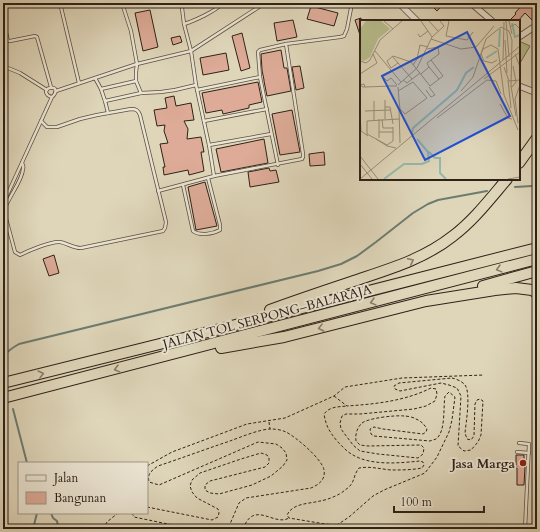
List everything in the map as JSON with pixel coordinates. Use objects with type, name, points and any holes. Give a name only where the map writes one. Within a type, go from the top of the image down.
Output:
[{"type":"highway","points":[[520,163],[537,138]]},
{"type":"highway","points":[[520,163],[537,146]]},
{"type":"highway","points":[[216,330],[324,290],[403,264],[428,253],[453,237],[473,219],[506,180]]},
{"type":"highway","name":"JALAN TOL SERPONG–BALARAJA","points":[[3,383],[537,248]]},
{"type":"highway","name":"JALAN TOL SERPONG–BALARAJA","points":[[3,398],[537,259]]},
{"type":"highway","points":[[154,359],[284,337],[537,271]]},
{"type":"highway","points":[[426,301],[516,288],[532,290],[537,293]]},
{"type":"street","points":[[399,3],[416,20]]},
{"type":"street","points":[[471,3],[491,20]]},
{"type":"street","points":[[520,37],[537,25]]},
{"type":"street","points":[[520,86],[537,93]]},
{"type":"lane","points":[[60,3],[79,83]]},
{"type":"lane","points":[[122,3],[137,64],[136,81],[141,93]]},
{"type":"lane","points":[[177,3],[182,8],[184,24],[192,51],[196,85],[214,176]]},
{"type":"lane","points":[[184,24],[213,11],[223,3]]},
{"type":"lane","points":[[56,90],[137,64],[192,51],[264,3]]},
{"type":"lane","points":[[278,165],[260,77],[258,52],[260,50],[286,44],[344,36],[347,29],[352,3]]},
{"type":"lane","points":[[3,20],[8,41],[35,36],[37,37],[52,87],[56,90]]},
{"type":"lane","points":[[158,191],[214,176],[301,160],[303,157],[286,44]]},
{"type":"lane","points":[[3,66],[20,73],[47,90],[47,95],[52,97]]},
{"type":"lane","points":[[198,90],[260,77]]},
{"type":"lane","points":[[95,78],[101,89],[108,113]]},
{"type":"lane","points":[[101,89],[136,81]]},
{"type":"lane","points":[[105,101],[141,93],[161,92],[196,85]]},
{"type":"lane","points":[[47,90],[52,87]]},
{"type":"lane","points":[[3,204],[52,97],[56,93],[56,90]]},
{"type":"lane","points":[[22,163],[23,170],[21,177],[4,211],[15,252],[20,255],[55,242],[62,242],[75,248],[81,248],[163,231],[166,228],[166,222],[138,110],[131,109],[97,114],[57,126],[47,127],[41,121]]},
{"type":"lane","points":[[204,121],[267,109]]},
{"type":"lane","points":[[209,145],[271,134]]},
{"type":"lane","points":[[183,185],[194,233],[205,234],[216,232],[220,230],[220,225],[208,178]]},
{"type":"lane","points":[[519,443],[529,444],[525,529]]},
{"type":"lane","points":[[517,452],[529,453]]},
{"type":"path","points":[[148,465],[172,452],[247,424],[285,418],[334,396],[345,387],[402,378],[484,375]]},
{"type":"path","points":[[452,378],[458,380],[466,386],[468,394],[465,433],[467,439],[471,440],[474,436],[477,400],[480,399],[483,401],[481,435],[478,442],[471,450],[464,451],[458,446],[461,396],[457,388],[441,383],[400,391],[395,389],[394,386],[399,384],[452,378]]},
{"type":"path","points":[[243,529],[245,523],[254,515],[260,514],[282,520],[289,518],[337,525],[349,517],[373,496],[425,473],[437,457],[449,432],[455,397],[449,392],[445,396],[443,426],[440,434],[436,438],[430,440],[374,436],[370,434],[370,429],[374,427],[423,434],[426,432],[427,429],[424,424],[416,419],[404,416],[375,418],[365,420],[360,424],[355,436],[356,441],[360,445],[422,445],[424,448],[423,454],[418,458],[378,454],[360,450],[353,445],[341,429],[340,422],[342,416],[346,414],[414,409],[426,406],[435,401],[438,394],[436,389],[431,388],[421,393],[382,403],[333,407],[326,411],[324,414],[325,422],[329,432],[353,455],[364,460],[399,463],[420,461],[423,462],[424,465],[422,468],[415,469],[390,470],[367,466],[359,468],[353,483],[344,492],[321,501],[302,504],[293,508],[287,515],[289,518]]},
{"type":"path","points":[[334,396],[347,406]]},
{"type":"path","points":[[269,421],[270,429]]},
{"type":"path","points":[[148,507],[212,520],[218,517],[218,509],[197,498],[192,492],[190,486],[192,480],[200,473],[240,459],[261,454],[267,455],[269,458],[269,463],[265,467],[210,481],[205,485],[205,490],[210,493],[219,494],[252,485],[271,476],[283,466],[287,460],[286,453],[282,448],[276,444],[258,442],[159,485],[149,482],[148,477],[150,472],[158,466],[250,434],[270,429],[284,431],[293,436],[314,455],[322,465],[324,471],[323,479],[318,485],[311,488],[246,498],[239,503],[230,524],[226,529]]},
{"type":"path","points":[[103,529],[107,522],[117,514]]},
{"type":"path","points":[[132,514],[134,517],[192,529]]},
{"type":"green space","points":[[520,41],[530,46],[520,63]]},
{"type":"building","points":[[429,3],[444,3],[437,11]]},
{"type":"building","points":[[524,3],[537,3],[537,21],[534,22],[525,13],[519,20],[510,20],[516,14],[515,13]]},
{"type":"building","points":[[311,6],[338,13],[334,26],[307,19]]},
{"type":"building","points":[[150,10],[158,47],[143,51],[135,13]]},
{"type":"building","points":[[361,18],[360,35],[355,20]]},
{"type":"building","points":[[293,20],[297,37],[277,41],[274,23]]},
{"type":"building","points":[[242,33],[250,68],[241,71],[232,36]]},
{"type":"building","points":[[180,36],[182,42],[173,45],[171,38]]},
{"type":"building","points":[[281,50],[284,68],[287,68],[291,91],[267,96],[262,70],[261,54]]},
{"type":"building","points":[[226,53],[229,70],[203,75],[200,58]]},
{"type":"building","points":[[300,66],[304,88],[296,90],[292,67]]},
{"type":"building","points":[[258,82],[262,102],[249,105],[249,108],[223,114],[222,110],[206,113],[202,93]]},
{"type":"building","points":[[174,96],[176,106],[191,103],[194,120],[184,121],[188,129],[187,139],[201,137],[204,152],[201,152],[204,171],[189,175],[188,170],[164,175],[163,167],[165,167],[160,144],[168,143],[164,131],[165,125],[157,126],[154,110],[167,108],[165,98]]},
{"type":"building","points":[[292,110],[300,152],[280,155],[272,114]]},
{"type":"building","points":[[264,139],[268,163],[221,172],[216,149]]},
{"type":"building","points":[[324,152],[325,165],[310,166],[309,154]]},
{"type":"building","points":[[269,168],[270,171],[276,170],[279,182],[250,187],[248,172]]},
{"type":"building","points":[[205,182],[217,226],[196,230],[188,187]]},
{"type":"building","points":[[54,255],[59,273],[49,276],[43,259]]},
{"type":"building","points":[[516,455],[524,455],[524,485],[517,485]]},
{"type":"waterway","points":[[515,187],[532,186]]},
{"type":"waterway","points":[[3,373],[5,355],[19,344],[318,271],[341,264],[357,256],[413,213],[428,204],[438,200],[487,191]]},
{"type":"waterway","points":[[13,409],[27,462]]},
{"type":"waterway","points":[[33,529],[37,514]]},
{"type":"waterway","points":[[51,514],[53,518],[57,521],[57,529]]},
{"type":"place","name":"Jasa Marga","points":[[523,463]]}]
